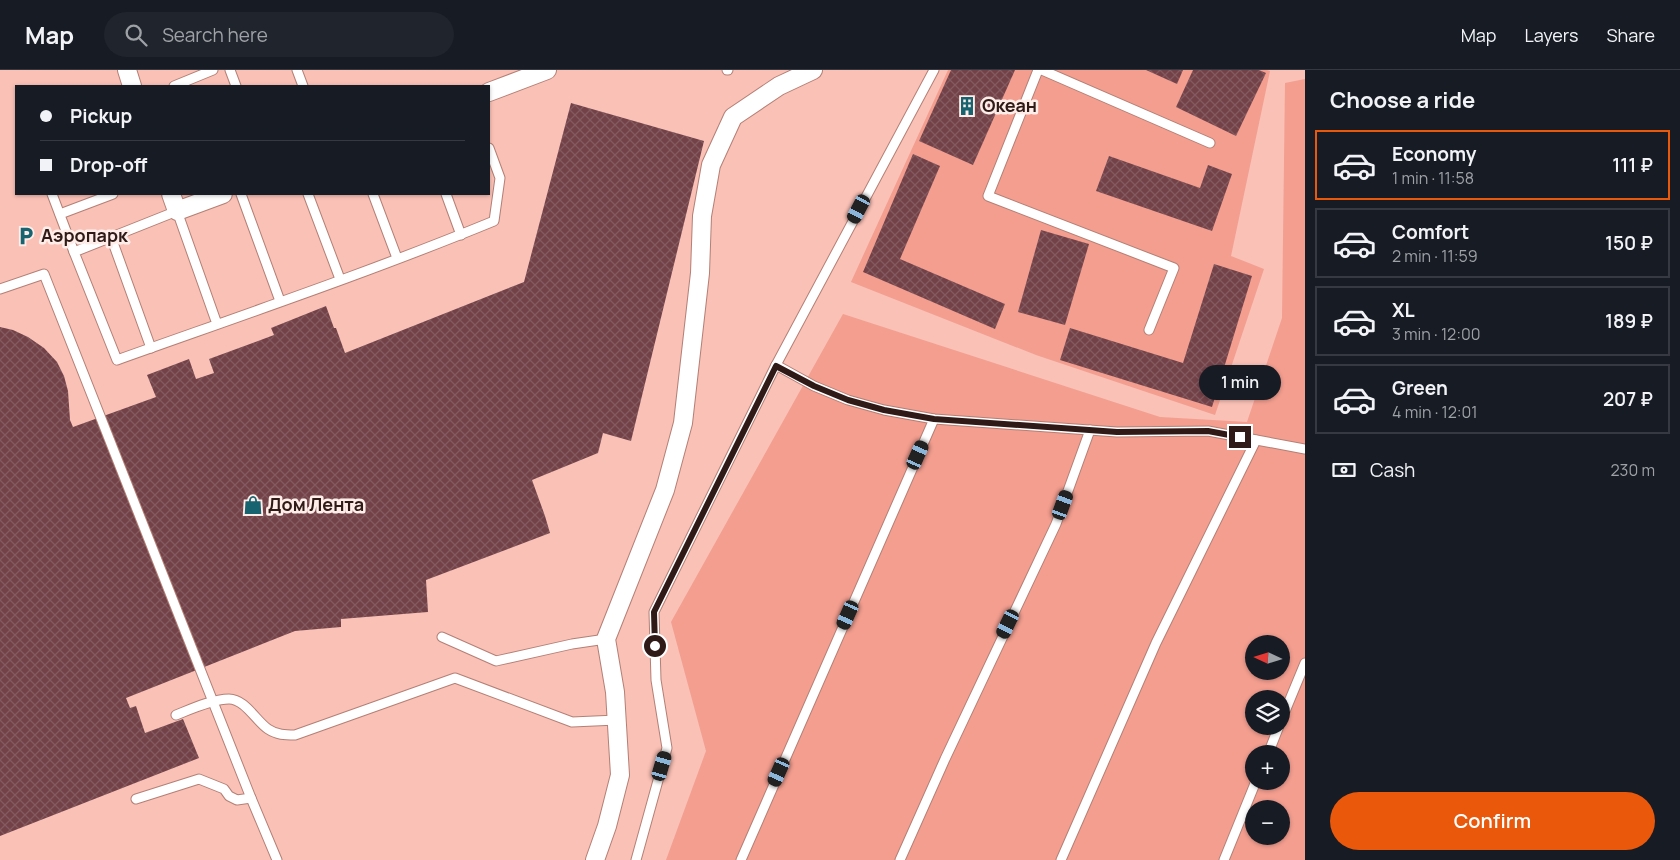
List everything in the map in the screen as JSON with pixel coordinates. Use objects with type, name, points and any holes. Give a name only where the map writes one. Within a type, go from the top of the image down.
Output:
[{"type":"street","points":[[127,70],[132,85]]},
{"type":"street","points":[[490,92],[547,70]]},
{"type":"street","points":[[595,860],[607,826],[620,775],[615,692],[606,639],[664,490],[683,423],[700,273],[702,216],[711,165],[733,117],[779,86],[813,70]]},
{"type":"street","points":[[171,195],[177,212],[218,195]]},
{"type":"lane","points":[[176,85],[213,70]]},
{"type":"lane","points":[[230,70],[236,85]]},
{"type":"lane","points":[[297,70],[303,85]]},
{"type":"lane","points":[[636,860],[668,748],[656,680],[654,612],[776,366],[934,70]]},
{"type":"lane","points":[[1038,70],[988,196],[1174,268],[1150,330]]},
{"type":"lane","points":[[1042,70],[1210,143]]},
{"type":"lane","points":[[52,195],[117,360],[280,302],[494,222],[500,178],[490,151]]},
{"type":"lane","points":[[60,214],[110,195]]},
{"type":"lane","points":[[241,195],[280,302]]},
{"type":"lane","points":[[308,195],[340,279]]},
{"type":"lane","points":[[373,195],[398,258]]},
{"type":"lane","points":[[446,195],[461,234]]},
{"type":"lane","points":[[74,252],[177,212],[217,324]]},
{"type":"lane","points":[[111,237],[151,348]]},
{"type":"lane","points":[[0,289],[44,274],[250,798],[277,860]]},
{"type":"lane","points":[[776,366],[814,386],[848,400],[884,410],[934,419],[1117,432],[1208,431],[1305,448]]},
{"type":"lane","points":[[741,860],[934,419]]},
{"type":"lane","points":[[900,860],[945,759],[1056,524],[1090,430]]},
{"type":"lane","points":[[1061,860],[1156,643],[1256,440]]},
{"type":"lane","points":[[442,637],[496,661],[572,644],[606,639]]},
{"type":"lane","points":[[1290,699],[1305,663]]},
{"type":"lane","points":[[176,715],[230,699],[242,705],[268,729],[281,735],[295,735],[455,678],[572,722],[617,720]]},
{"type":"lane","points":[[136,799],[199,779],[224,789],[229,796],[237,800],[250,798]]},
{"type":"lane","points":[[1224,860],[1252,790]]},
{"type":"shaded area","points":[[948,70],[1270,71],[1231,256],[1264,269],[1215,415],[1036,355],[851,282]]},
{"type":"shaded area","points":[[1305,79],[1305,860],[666,860],[706,751],[671,622],[843,314],[1160,417],[1247,422],[1282,318],[1285,83]]},
{"type":"building","name":"Океан","points":[[951,70],[1015,70],[973,165],[919,141]]},
{"type":"building","points":[[1146,70],[1183,70],[1177,84]]},
{"type":"building","points":[[1193,70],[1259,70],[1266,73],[1236,136],[1176,107]]},
{"type":"building","points":[[571,103],[704,141],[631,441],[603,433],[598,453],[532,480],[550,533],[426,580],[428,612],[341,619],[341,627],[295,631],[126,698],[130,708],[136,706],[145,733],[183,719],[199,758],[0,836],[0,327],[13,330],[28,337],[44,348],[57,362],[64,376],[68,391],[70,420],[73,427],[156,397],[147,375],[189,359],[196,379],[214,373],[209,359],[274,335],[271,328],[326,306],[345,353],[524,282]]},
{"type":"building","points":[[913,154],[940,166],[900,259],[1005,304],[995,329],[863,272]]},
{"type":"building","points":[[1109,156],[1200,188],[1208,165],[1232,174],[1212,231],[1096,191]]},
{"type":"building","points":[[1041,230],[1089,244],[1065,325],[1018,312]]},
{"type":"building","points":[[1214,264],[1252,276],[1212,407],[1060,360],[1070,328],[1183,363]]},
{"type":"place","name":"Океан","points":[[967,106]]},
{"type":"place","name":"Аэропарк","points":[[26,236]]},
{"type":"place","name":"Дом Лента","points":[[253,505]]},
{"type":"route","points":[[655,646],[654,612],[776,366],[814,386],[848,400],[884,410],[934,419],[1117,432],[1208,431],[1240,437]]}]
